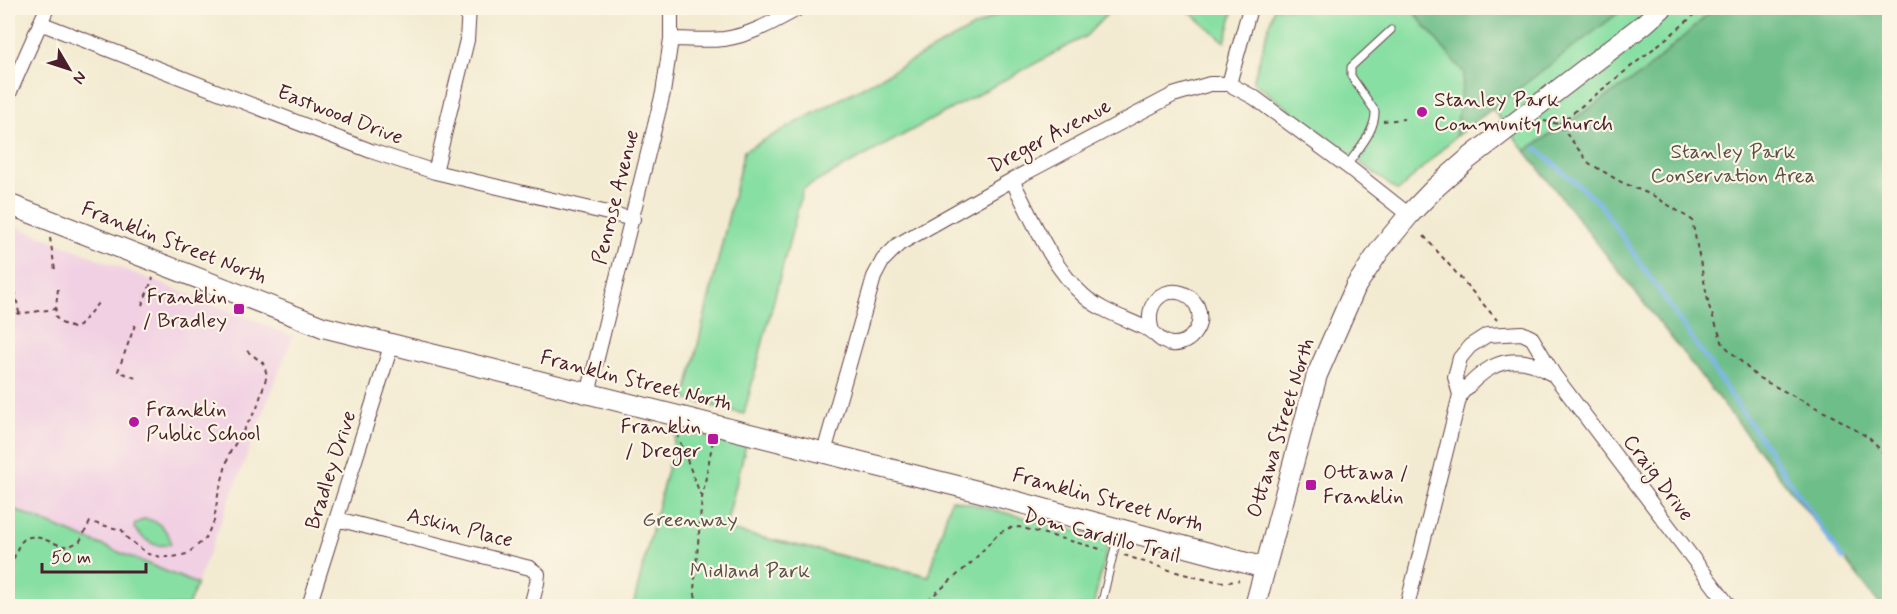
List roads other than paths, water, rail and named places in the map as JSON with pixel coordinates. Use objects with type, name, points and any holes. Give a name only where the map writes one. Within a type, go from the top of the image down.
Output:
[{"type":"street","points":[[8,96],[47,8]]},
{"type":"street","points":[[435,172],[467,40],[469,8]]},
{"type":"street","name":"Penrose Avenue","points":[[588,394],[663,93],[671,39],[671,8]]},
{"type":"street","points":[[671,39],[722,39],[741,36],[760,29],[799,8]]},
{"type":"street","points":[[1250,8],[1229,84],[1255,98],[1347,165],[1409,215]]},
{"type":"street","name":"Ottawa Street North","points":[[1255,606],[1317,375],[1356,286],[1380,250],[1436,187],[1468,159],[1662,8]]},
{"type":"street","name":"Eastwood Drive","points":[[40,23],[371,151],[435,172],[633,219]]},
{"type":"street","name":"Dreger Avenue","points":[[824,452],[874,277],[883,260],[898,244],[1173,94],[1210,84],[1229,84]]},
{"type":"street","points":[[1012,180],[1056,264],[1085,297],[1127,321],[1152,331]]},
{"type":"street","name":"Franklin Street North","points":[[8,204],[323,327],[824,452],[1265,568]]},
{"type":"street","name":"Craig Drive","points":[[1460,396],[1455,377],[1460,358],[1470,346],[1487,335],[1522,333],[1532,338],[1554,375],[1730,606]]},
{"type":"street","name":"Bradley Drive","points":[[309,606],[392,346]]},
{"type":"street","name":"Craig Drive","points":[[1407,606],[1460,396],[1476,376],[1494,366],[1515,362],[1533,364],[1554,375]]},
{"type":"street","name":"Askin Place","points":[[337,519],[530,568],[538,574],[531,606]]},
{"type":"lane","points":[[1347,165],[1375,121],[1375,111],[1351,76],[1350,70],[1391,30]]},
{"type":"lane","points":[[1101,606],[1119,528]]},
{"type":"waterway","points":[[1536,148],[1600,204],[1843,559]]},
{"type":"place","name":"Stanley Park Community Church","points":[[1422,112]]},
{"type":"place","name":"Franklin / Bradley","points":[[239,309]]},
{"type":"place","name":"Franklin Public School","points":[[134,422]]},
{"type":"place","name":"Franklin / Dreger","points":[[713,439]]},
{"type":"place","name":"Ottawa / Franklin","points":[[1311,485]]},
{"type":"park label","name":"Stanley Park Conservation Area","points":[[1733,164]]},
{"type":"park label","name":"Greenway","points":[[690,520]]},
{"type":"park label","name":"Midland Park","points":[[750,571]]}]
